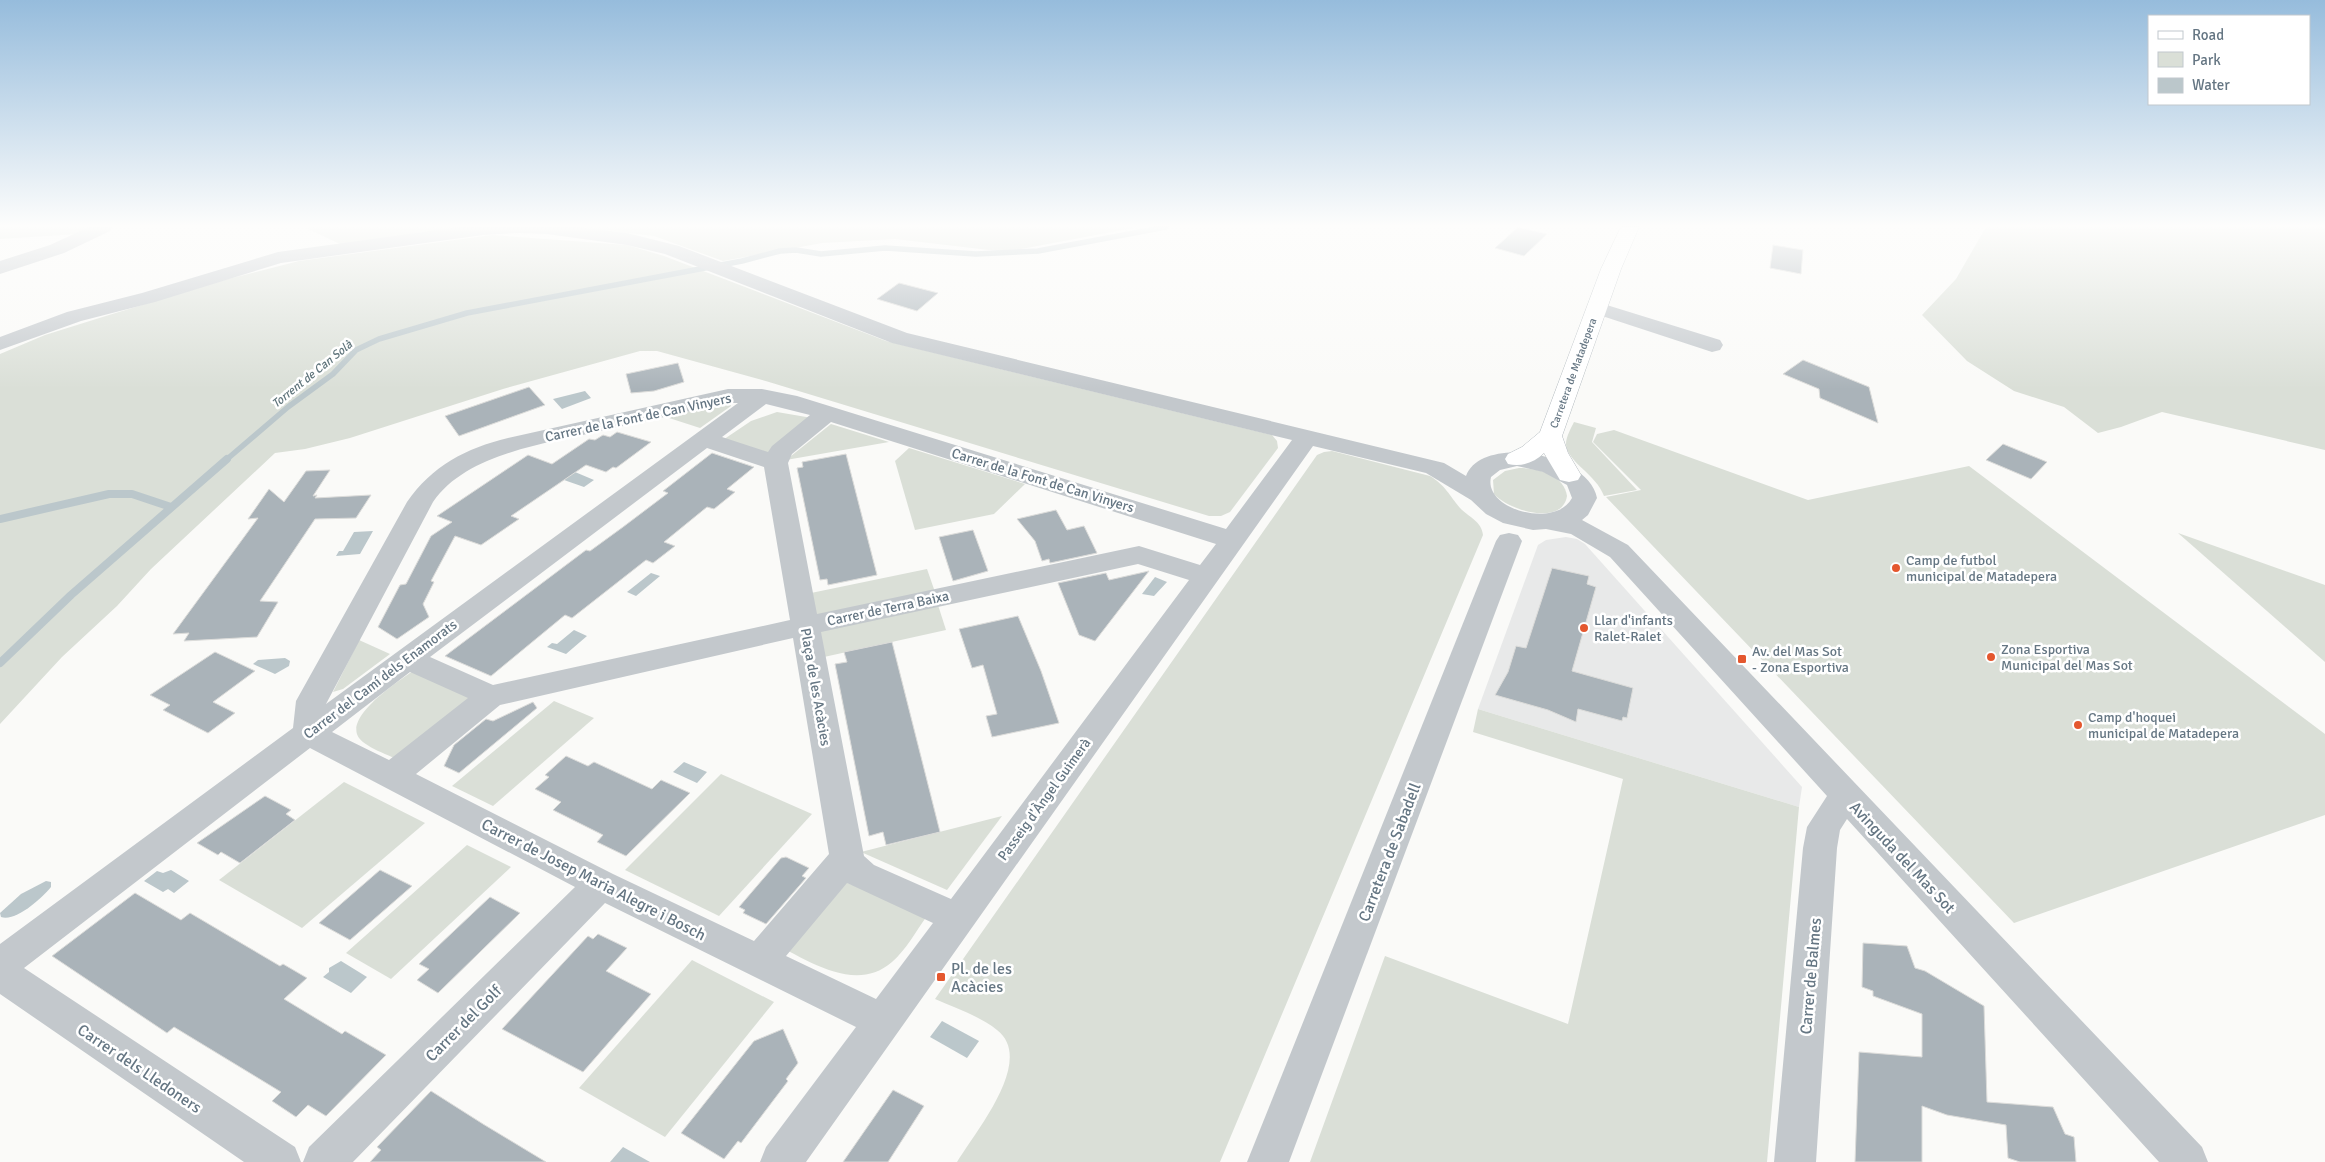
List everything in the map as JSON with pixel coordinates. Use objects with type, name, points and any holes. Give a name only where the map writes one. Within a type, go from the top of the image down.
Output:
[{"type":"street","points":[[0,344],[74,316],[148,298],[203,281]]},
{"type":"street","points":[[754,281],[900,338],[1435,468],[1505,461],[1545,463],[1569,475],[1578,483],[1583,500],[1580,508],[1573,515],[1544,522],[1515,540],[1508,541],[1500,523],[1483,500],[1477,479],[1480,473],[1505,461],[1531,452],[1544,439],[1550,436],[1556,454],[1569,475]]},
{"type":"street","name":"Carretera de Matadepera","points":[[1550,436],[1608,281]]},
{"type":"street","points":[[1597,308],[1712,346]]},
{"type":"street","name":"Carrer de la Font de Can Vinyers","points":[[308,733],[311,701],[420,502],[431,486],[456,467],[508,445],[728,396],[762,396],[789,401],[1232,540]]},
{"type":"street","name":"Carrer del Camí dels Enamorats","points":[[0,965],[407,659],[762,396]]},
{"type":"street","points":[[703,439],[776,463],[781,451],[827,413]]},
{"type":"street","name":"Passeig d'Àngel Guimerà","points":[[781,1162],[956,917],[1307,437]]},
{"type":"street","name":"Plaça de les Acàcies","points":[[776,463],[847,858]]},
{"type":"street","name":"Avinguda del Mas Sot","points":[[1435,468],[1510,518],[1583,529],[1619,551],[2187,1162]]},
{"type":"street","name":"Avinguda del Mas Sot","points":[[1583,500],[1621,543],[1619,551]]},
{"type":"street","points":[[1139,555],[1166,519]]},
{"type":"street","name":"Carretera de Sabadell","points":[[1268,1162],[1508,541]]},
{"type":"street","name":"Carrer de Terra Baixa","points":[[392,776],[492,696],[805,626],[1139,555],[1206,576]]},
{"type":"street","points":[[407,659],[492,696]]},
{"type":"street","name":"Carrer de Josep Maria Alegre i Bosch","points":[[308,733],[601,884],[882,1021]]},
{"type":"street","name":"Carrer de Balmes","points":[[1795,1162],[1820,848],[1824,827],[1845,795]]},
{"type":"street","points":[[759,961],[847,858],[851,866],[862,875],[956,917]]},
{"type":"street","name":"Carrer del Golf","points":[[324,1162],[601,884]]},
{"type":"street","name":"Carrer dels Lledoners","points":[[0,973],[280,1162]]},
{"type":"shaded area","name":"Llar d'infants Ralet-Ralet","points":[[1566,537],[1577,539],[1585,544],[1802,787],[1799,807],[1478,709],[1538,545],[1546,540]]},
{"type":"green space","points":[[221,281],[730,281],[886,341],[1272,435],[1277,441],[1278,448],[1230,512],[1221,516],[1209,516],[769,382],[657,351],[640,351],[503,389],[350,438],[305,449],[275,453],[151,569],[117,606],[62,657],[0,724],[0,354],[45,335]]},
{"type":"green space","points":[[1954,281],[2325,281],[2325,450],[2162,412],[2098,433],[2064,407],[2014,391],[1967,361],[1922,315]]},
{"type":"green space","points":[[730,403],[731,406],[700,428],[666,417]]},
{"type":"green space","points":[[777,412],[812,418],[766,454],[714,446],[751,421]]},
{"type":"green space","points":[[1574,422],[1596,428],[1592,442],[1637,490],[1604,496],[1595,481],[1567,450],[1567,438]]},
{"type":"green space","points":[[831,424],[889,442],[786,460]]},
{"type":"green space","name":"Zona Esportiva Municipal del Mas Sot","points":[[1614,430],[1808,500],[1969,466],[2325,734],[2325,815],[2014,923],[1606,497],[1641,490],[1593,442],[1597,434]]},
{"type":"green space","points":[[909,448],[1025,484],[994,514],[915,530],[895,461]]},
{"type":"green space","points":[[1332,451],[1430,476],[1440,483],[1460,508],[1478,523],[1483,535],[1220,1162],[957,1162],[988,1115],[998,1096],[1006,1077],[1010,1059],[1007,1043],[997,1030],[975,1016],[935,999],[1317,455]]},
{"type":"green space","points":[[1519,468],[1541,471],[1561,482],[1567,496],[1563,505],[1555,511],[1534,513],[1522,510],[1501,500],[1494,494],[1493,480],[1505,471]]},
{"type":"green space","points":[[2178,533],[2325,585],[2325,662]]},
{"type":"green space","points":[[927,569],[935,592],[816,617],[811,593]]},
{"type":"green space","points":[[938,605],[946,630],[824,657],[819,630]]},
{"type":"green space","points":[[359,640],[390,654],[343,689],[333,692]]},
{"type":"green space","points":[[428,661],[493,702],[414,766],[369,746],[359,738],[356,728],[360,718],[369,706],[394,684]]},
{"type":"green space","points":[[554,701],[594,718],[493,806],[452,786]]},
{"type":"green space","points":[[1478,709],[1799,807],[1767,1162],[1310,1162],[1385,956],[1568,1024],[1623,779],[1473,732]]},
{"type":"green space","points":[[721,774],[812,814],[719,916],[625,870]]},
{"type":"green space","points":[[344,782],[425,823],[302,928],[219,880]]},
{"type":"green space","points":[[1002,816],[947,890],[861,852]]},
{"type":"green space","points":[[467,845],[511,867],[391,979],[346,953]]},
{"type":"green space","points":[[826,874],[927,916],[892,962],[877,971],[862,975],[846,974],[814,964],[769,941]]},
{"type":"green space","points":[[692,960],[774,1002],[665,1137],[579,1088]]},
{"type":"water","points":[[585,391],[591,398],[562,409],[553,399]]},
{"type":"water","points":[[575,472],[594,480],[584,487],[564,480]]},
{"type":"water","points":[[373,531],[360,554],[336,556],[339,551],[343,551],[354,532]]},
{"type":"water","points":[[651,573],[660,576],[636,596],[627,592]]},
{"type":"water","points":[[1155,577],[1167,582],[1154,596],[1142,594]]},
{"type":"water","points":[[574,630],[587,636],[566,654],[547,647],[552,643],[557,644]]},
{"type":"water","points":[[285,658],[290,661],[289,666],[275,674],[253,664],[258,660]]},
{"type":"water","points":[[684,762],[707,772],[697,783],[673,772]]},
{"type":"water","points":[[171,870],[189,881],[174,893],[168,889],[163,892],[144,881],[157,871],[163,873]]},
{"type":"water","points":[[46,881],[51,882],[51,887],[35,903],[14,916],[1,917],[0,913],[21,894]]},
{"type":"water","points":[[341,961],[367,977],[351,993],[323,977],[329,972],[329,968]]},
{"type":"water","points":[[942,1021],[979,1041],[967,1058],[930,1037]]},
{"type":"water","points":[[623,1147],[650,1162],[610,1162]]},
{"type":"building","points":[[899,283],[938,293],[917,311],[877,299]]},
{"type":"building","points":[[1803,360],[1869,387],[1878,423],[1820,398],[1819,389],[1783,374]]},
{"type":"building","points":[[678,363],[684,382],[654,391],[631,393],[626,374]]},
{"type":"building","points":[[529,387],[545,405],[459,436],[445,416]]},
{"type":"building","points":[[617,432],[651,442],[616,468],[613,467],[606,472],[586,465],[511,516],[519,519],[481,545],[455,536],[431,581],[434,582],[423,604],[429,617],[397,639],[378,627],[400,585],[406,584],[431,536],[452,522],[437,516],[528,455],[552,464],[589,439],[595,440],[603,435],[610,437]]},
{"type":"building","points":[[2003,444],[2047,462],[2031,479],[1986,460]]},
{"type":"building","points":[[712,453],[754,467],[727,489],[735,492],[714,509],[707,507],[664,542],[675,546],[653,563],[646,560],[572,618],[565,615],[491,676],[445,656],[586,550],[590,551],[668,493],[663,491]]},
{"type":"building","points":[[846,454],[877,575],[828,585],[827,579],[820,580],[797,468],[803,467],[802,462]]},
{"type":"building","points":[[330,470],[313,496],[317,495],[315,498],[371,495],[356,518],[315,519],[260,601],[278,602],[257,637],[184,641],[189,633],[173,634],[258,518],[248,519],[269,489],[284,502],[306,471]]},
{"type":"building","points":[[1056,510],[1067,530],[1084,526],[1097,553],[1050,563],[1049,559],[1042,561],[1035,541],[1017,519]]},
{"type":"building","points":[[973,530],[988,571],[953,581],[939,537]]},
{"type":"building","points":[[1552,568],[1589,576],[1587,584],[1596,587],[1572,671],[1633,688],[1627,718],[1623,717],[1622,721],[1578,709],[1576,722],[1548,710],[1495,695],[1508,672],[1516,646],[1526,648]]},
{"type":"building","points":[[1149,571],[1095,641],[1079,635],[1058,583],[1106,573],[1109,580]]},
{"type":"building","points":[[1018,616],[1041,671],[1059,723],[992,737],[986,716],[997,714],[983,665],[972,668],[959,629]]},
{"type":"building","points":[[892,642],[940,832],[886,845],[883,832],[869,836],[835,664],[847,662],[844,652]]},
{"type":"building","points":[[215,652],[255,671],[213,702],[235,713],[208,733],[163,710],[170,705],[150,695]]},
{"type":"building","points":[[533,702],[537,708],[459,773],[444,766],[454,745],[486,719],[493,721]]},
{"type":"building","points":[[566,756],[588,766],[594,762],[652,789],[661,780],[690,793],[626,856],[597,842],[603,835],[553,810],[561,802],[535,789],[549,777],[545,775]]},
{"type":"building","points":[[265,796],[291,810],[286,814],[295,820],[240,863],[221,852],[218,855],[197,843]]},
{"type":"building","points":[[786,857],[809,868],[802,876],[806,878],[766,924],[743,913],[745,910],[739,907],[781,858]]},
{"type":"building","points":[[380,870],[412,886],[350,940],[319,923]]},
{"type":"building","points":[[135,893],[181,920],[190,913],[280,966],[283,964],[307,978],[284,999],[342,1034],[345,1031],[386,1055],[326,1116],[308,1105],[296,1117],[272,1101],[281,1092],[174,1027],[167,1033],[52,956]]},
{"type":"building","points":[[490,897],[520,913],[438,993],[417,980],[429,969],[419,964]]},
{"type":"building","points":[[598,934],[627,948],[606,971],[651,994],[583,1072],[502,1029],[588,936],[593,939]]},
{"type":"building","points":[[1863,943],[1907,946],[1915,968],[1925,971],[1984,1006],[1987,1102],[2053,1107],[2065,1134],[2074,1137],[2076,1162],[2020,1162],[2008,1158],[2006,1125],[1947,1115],[1922,1106],[1922,1162],[1855,1162],[1859,1052],[1922,1057],[1922,1014],[1873,996],[1873,991],[1862,987]]},
{"type":"building","points":[[783,1029],[798,1063],[786,1079],[788,1081],[741,1143],[738,1141],[724,1159],[681,1133],[754,1041]]},
{"type":"building","points":[[893,1090],[924,1106],[888,1162],[843,1162]]},
{"type":"building","points":[[431,1091],[546,1162],[370,1162],[381,1150],[377,1147]]},
{"type":"waterway","name":"Torrent de Can Solà","points":[[226,460],[288,407],[333,374],[356,350],[379,339],[467,313],[635,281]]},
{"type":"waterway","name":"Torrent de Can Solà","points":[[0,663],[71,595],[227,459]]},
{"type":"waterway","points":[[0,519],[109,494],[132,494],[171,507]]},
{"type":"place","name":"Camp de futbol municipal de Matadepera","points":[[1896,568]]},
{"type":"place","name":"Llar d'infants Ralet-Ralet","points":[[1584,628]]},
{"type":"place","name":"Zona Esportiva Municipal del Mas Sot","points":[[1991,657]]},
{"type":"place","name":"Av. del Mas Sot - Zona Esportiva","points":[[1742,659]]},
{"type":"place","name":"Camp d'hoquei municipal de Matadepera","points":[[2078,725]]},
{"type":"place","name":"Pl. de les Acàcies","points":[[941,977]]}]
